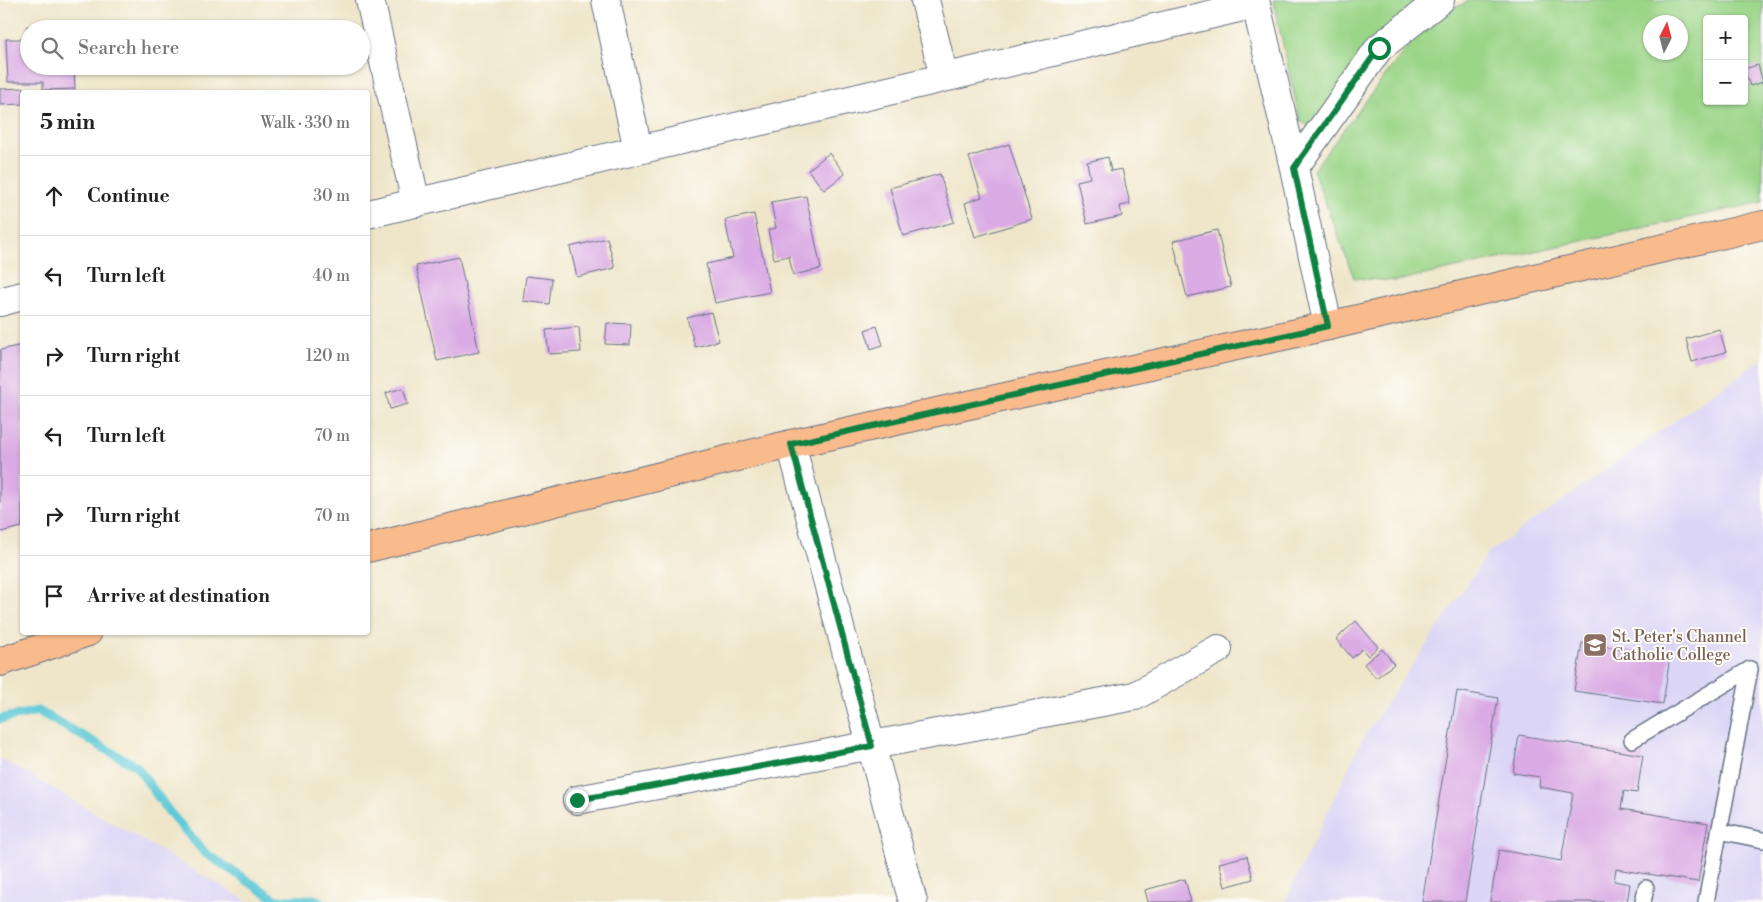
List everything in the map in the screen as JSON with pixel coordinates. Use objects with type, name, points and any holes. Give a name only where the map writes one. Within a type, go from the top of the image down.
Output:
[{"type":"main road","points":[[370,548],[791,444],[1328,326],[1763,225]]},
{"type":"main road","points":[[7,660],[79,635]]},
{"type":"street","points":[[370,0],[416,203]]},
{"type":"street","points":[[606,0],[638,150]]},
{"type":"street","points":[[926,0],[944,78]]},
{"type":"street","points":[[1294,168],[1379,48],[1440,0]]},
{"type":"street","points":[[370,214],[944,78],[1255,2],[1294,168],[1328,326]]},
{"type":"street","points":[[0,302],[20,297]]},
{"type":"street","points":[[791,444],[913,902]]},
{"type":"street","points":[[577,800],[1135,696],[1218,649]]},
{"type":"lane","points":[[1632,740],[1750,669],[1706,902]]},
{"type":"lane","points":[[1719,831],[1763,840]]},
{"type":"shaded area","name":"St. Peter's Channel Catholic College","points":[[1763,359],[1763,902],[1285,902],[1363,738],[1489,552]]},
{"type":"shaded area","points":[[0,758],[249,902],[0,902]]},
{"type":"green space","points":[[1273,0],[1431,0],[1310,128],[1300,120]]},
{"type":"green space","points":[[1471,0],[1763,0],[1763,202],[1396,281],[1354,278],[1313,170],[1427,21]]},
{"type":"building","points":[[6,39],[20,39],[20,75],[74,75],[75,89],[43,90],[43,82],[8,82]]},
{"type":"building","points":[[1758,65],[1763,82],[1750,86],[1748,68]]},
{"type":"building","points":[[24,88],[24,90],[20,90],[20,104],[0,105],[0,89]]},
{"type":"building","points":[[1009,144],[1032,219],[975,237],[965,203],[982,197],[969,157]]},
{"type":"building","points":[[829,153],[845,174],[824,190],[808,170]]},
{"type":"building","points":[[1108,157],[1111,171],[1122,169],[1130,204],[1120,206],[1122,216],[1087,224],[1077,181],[1090,178],[1087,162]]},
{"type":"building","points":[[940,174],[954,222],[903,236],[890,188]]},
{"type":"building","points":[[806,196],[821,269],[793,275],[789,256],[774,259],[768,230],[776,228],[771,202]]},
{"type":"building","points":[[754,214],[770,292],[715,303],[706,264],[733,258],[725,220]]},
{"type":"building","points":[[1217,230],[1231,287],[1187,297],[1173,241]]},
{"type":"building","points":[[607,238],[615,268],[577,277],[570,247]]},
{"type":"building","points":[[459,257],[479,352],[437,361],[416,266]]},
{"type":"building","points":[[526,276],[552,279],[549,304],[523,301]]},
{"type":"building","points":[[711,312],[719,341],[695,347],[687,318]]},
{"type":"building","points":[[607,323],[631,324],[630,345],[605,344]]},
{"type":"building","points":[[877,326],[883,345],[871,349],[865,330]]},
{"type":"building","points":[[579,327],[581,352],[549,354],[546,330]]},
{"type":"building","points":[[1719,329],[1726,352],[1692,362],[1686,339]]},
{"type":"building","points":[[20,345],[20,527],[0,532],[0,350]]},
{"type":"building","points":[[403,388],[408,404],[390,409],[386,393]]},
{"type":"building","points":[[1356,621],[1378,647],[1368,656],[1362,649],[1352,658],[1336,639]]},
{"type":"building","points":[[1582,643],[1670,656],[1663,704],[1574,691]]},
{"type":"building","points":[[1382,649],[1394,664],[1376,678],[1364,664]]},
{"type":"building","points":[[1457,691],[1498,698],[1465,902],[1422,902]]},
{"type":"building","points":[[1519,735],[1643,755],[1637,793],[1624,791],[1621,809],[1708,823],[1698,882],[1616,869],[1614,881],[1630,884],[1627,902],[1490,902],[1499,850],[1561,861],[1573,793],[1539,787],[1540,777],[1513,773]]},
{"type":"building","points":[[1247,856],[1253,879],[1225,887],[1219,863]]},
{"type":"building","points":[[1185,879],[1191,902],[1148,902],[1145,890]]},
{"type":"waterway","points":[[0,719],[38,711],[136,766],[170,813],[205,853],[277,900],[315,899],[321,902]]},
{"type":"place","name":"St. Peter's Channel Catholic College","points":[[1595,645]]},
{"type":"route","points":[[577,800],[872,746],[791,444],[1328,326],[1294,168],[1379,48]]}]
